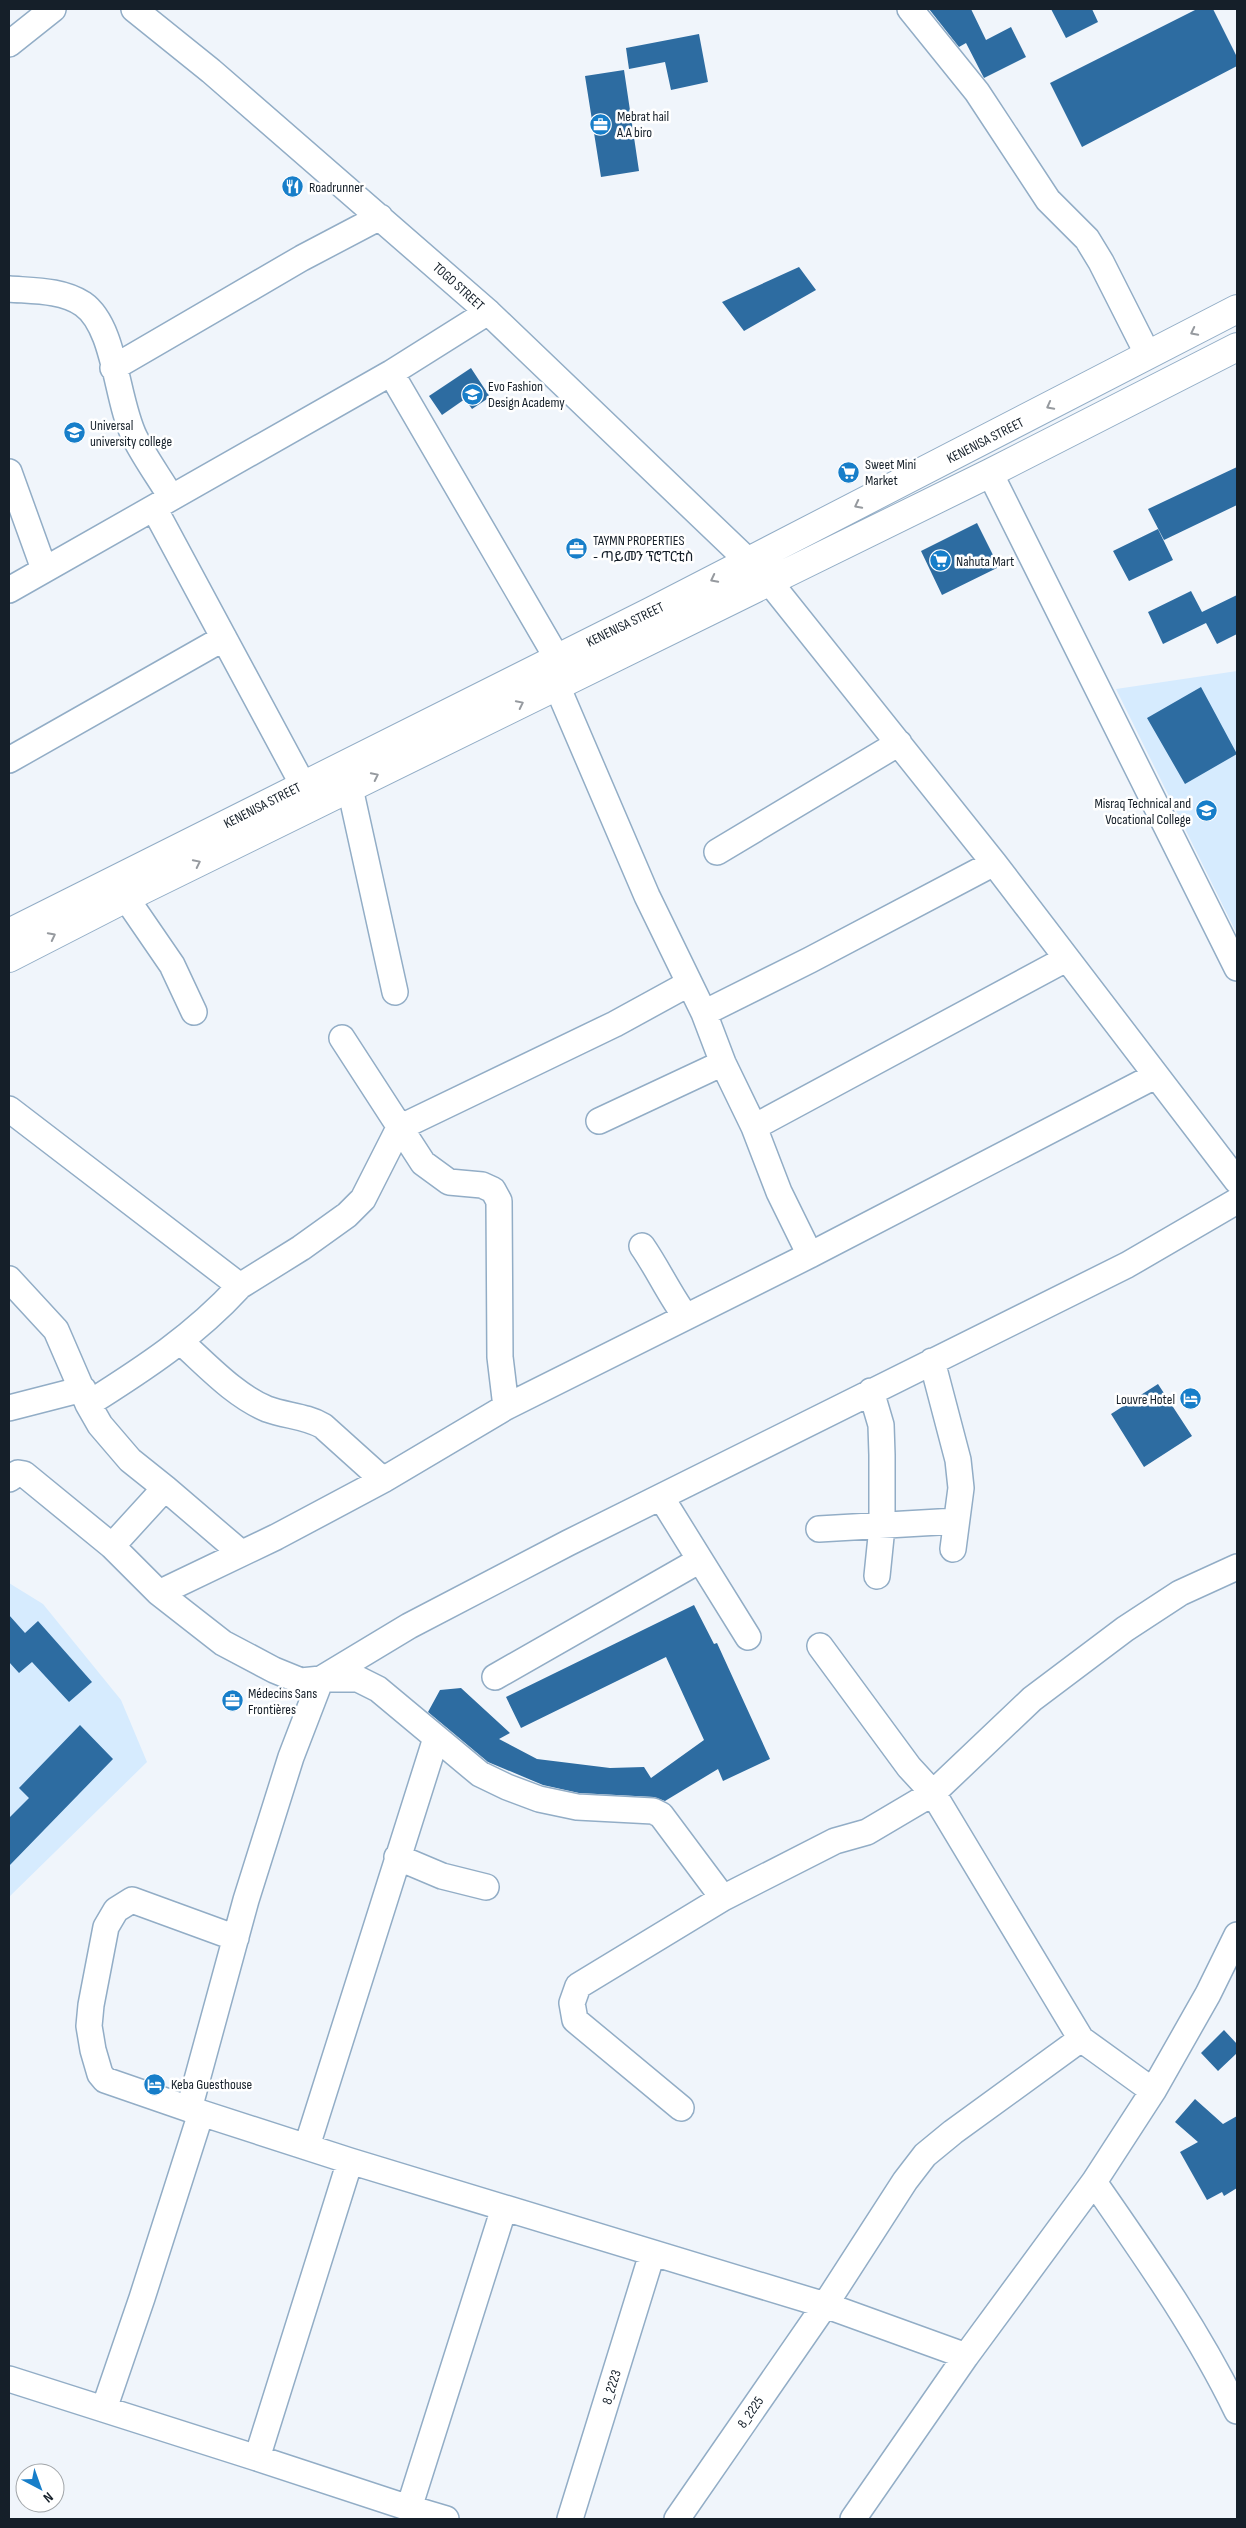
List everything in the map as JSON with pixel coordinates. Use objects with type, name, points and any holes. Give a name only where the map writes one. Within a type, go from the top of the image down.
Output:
[{"type":"main road","name":"KENENISA STREET","points":[[9,933],[558,658],[1237,311]]},
{"type":"main road","name":"KENENISA STREET","points":[[9,958],[126,898],[768,580],[990,473],[1237,347]]},
{"type":"street","points":[[9,44],[53,9]]},
{"type":"street","name":"TOGO STREET","points":[[134,9],[211,71],[380,216],[488,312],[768,580],[994,863],[1155,1076],[1237,1180]]},
{"type":"street","points":[[910,9],[977,92],[1048,200],[1087,239],[1101,262],[1148,355]]},
{"type":"street","points":[[113,368],[302,258],[380,216]]},
{"type":"street","points":[[9,289],[65,295],[83,305],[97,317],[105,333],[122,404],[134,437],[224,638],[303,785]]},
{"type":"street","points":[[9,590],[391,373],[488,312]]},
{"type":"street","points":[[391,373],[558,658]]},
{"type":"street","points":[[9,472],[44,569]]},
{"type":"street","points":[[990,473],[1237,968]]},
{"type":"street","points":[[9,760],[224,638]]},
{"type":"street","points":[[557,686],[647,896],[688,984],[704,1013],[723,1063],[754,1127],[779,1192],[810,1254]]},
{"type":"street","points":[[717,852],[899,743]]},
{"type":"street","points":[[350,788],[395,992]]},
{"type":"street","points":[[704,1013],[810,960],[994,863]]},
{"type":"street","points":[[126,898],[172,965],[194,1012]]},
{"type":"street","points":[[754,1127],[1066,959]]},
{"type":"street","points":[[9,1408],[85,1397],[181,1342],[213,1315],[240,1286],[301,1248],[347,1215],[363,1198],[399,1128],[615,1024],[688,984]]},
{"type":"street","points":[[342,1038],[423,1163],[449,1182],[482,1185],[493,1190],[499,1201],[500,1357],[506,1407]]},
{"type":"street","points":[[599,1121],[723,1063]]},
{"type":"street","points":[[159,1594],[383,1480],[506,1407],[810,1254],[1155,1076]]},
{"type":"street","points":[[9,1109],[240,1286]]},
{"type":"street","points":[[104,2409],[142,2298],[195,2111],[236,1938],[291,1757],[321,1679],[410,1626],[661,1497],[1127,1264],[1237,1201]]},
{"type":"street","points":[[642,1246],[659,1270],[672,1298],[686,1317]]},
{"type":"street","points":[[9,1279],[56,1330],[85,1397],[114,1442],[130,1460],[241,1553]]},
{"type":"street","points":[[181,1342],[246,1398],[269,1409],[313,1421],[323,1426],[383,1480]]},
{"type":"street","points":[[932,1361],[958,1460],[961,1488],[953,1549]]},
{"type":"street","points":[[871,1391],[881,1425],[882,1527],[877,1576]]},
{"type":"street","points":[[9,1480],[18,1473],[24,1474],[112,1546],[159,1594],[223,1643],[274,1670],[301,1681],[358,1679],[378,1689],[480,1774],[539,1799],[577,1807],[652,1811],[661,1815],[724,1898]]},
{"type":"street","points":[[112,1546],[165,1488]]},
{"type":"street","points":[[661,1497],[748,1637]]},
{"type":"street","points":[[819,1529],[882,1527],[956,1521]]},
{"type":"street","points":[[495,1677],[700,1560]]},
{"type":"street","points":[[680,2108],[575,2020],[572,2003],[578,1986],[724,1898],[835,1841],[867,1832],[933,1793],[1032,1699],[1125,1629],[1180,1593],[1237,1567]]},
{"type":"street","points":[[820,1646],[909,1766],[933,1793],[1082,2039],[1153,2091]]},
{"type":"street","points":[[307,2146],[436,1738]]},
{"type":"street","points":[[397,1858],[442,1876],[486,1887]]},
{"type":"street","points":[[236,1938],[132,1900],[116,1910],[106,1927],[90,2026],[93,2050],[100,2074],[111,2084],[350,2161],[825,2305],[966,2356]]},
{"type":"street","points":[[853,2519],[966,2356],[1094,2182],[1153,2091],[1208,1994],[1237,1935]]},
{"type":"street","name":"8_2225","points":[[677,2519],[825,2305],[905,2180],[925,2156],[953,2132],[1082,2039]]},
{"type":"street","points":[[256,2458],[350,2161]]},
{"type":"street","points":[[1094,2182],[1181,2307],[1218,2373],[1237,2412]]},
{"type":"street","points":[[409,2508],[504,2208]]},
{"type":"street","name":"8_2223","points":[[570,2519],[652,2254]]},
{"type":"street","points":[[9,2379],[446,2519]]},
{"type":"shaded area","name":"Misraq Technical and Vocational College","points":[[1237,671],[1237,934],[1116,689]]},
{"type":"shaded area","points":[[9,1583],[43,1604],[121,1700],[147,1762],[9,1897]]},
{"type":"building","points":[[929,9],[971,9],[986,40],[1011,27],[1026,57],[984,78],[966,43],[959,47]]},
{"type":"building","points":[[1051,9],[1092,9],[1098,22],[1066,38]]},
{"type":"building","points":[[1197,9],[1213,9],[1237,57],[1237,66],[1082,147],[1050,83]]},
{"type":"building","points":[[699,34],[708,82],[671,90],[665,62],[629,69],[626,48]]},
{"type":"building","points":[[624,70],[639,171],[601,177],[585,76]]},
{"type":"building","points":[[799,267],[816,290],[744,331],[722,302]]},
{"type":"building","points":[[471,368],[490,397],[472,409],[465,399],[442,415],[429,396]]},
{"type":"building","points":[[1237,467],[1237,505],[1164,540],[1148,509]]},
{"type":"building","points":[[977,523],[999,567],[942,595],[921,551]]},
{"type":"building","points":[[1158,529],[1173,560],[1129,581],[1113,551]]},
{"type":"building","points":[[1191,591],[1202,612],[1237,595],[1237,634],[1217,644],[1206,623],[1163,644],[1148,612]]},
{"type":"building","points":[[1201,687],[1237,754],[1185,784],[1147,718]]},
{"type":"building","points":[[1158,1384],[1192,1436],[1144,1467],[1111,1414]]},
{"type":"building","points":[[694,1605],[714,1644],[717,1643],[770,1759],[723,1781],[718,1769],[665,1801],[654,1797],[579,1793],[543,1785],[488,1762],[428,1712],[440,1690],[461,1688],[510,1733],[499,1739],[537,1759],[610,1768],[644,1767],[651,1778],[704,1740],[666,1657],[521,1728],[506,1697]]},
{"type":"building","points":[[9,1615],[25,1633],[38,1621],[92,1682],[69,1702],[32,1662],[19,1673],[9,1662]]},
{"type":"building","points":[[80,1725],[113,1759],[9,1866],[9,1818],[29,1798],[19,1788]]},
{"type":"building","points":[[1224,2030],[1237,2044],[1237,2053],[1218,2071],[1201,2053]]},
{"type":"building","points":[[1195,2099],[1223,2124],[1237,2116],[1237,2188],[1224,2196],[1222,2192],[1207,2200],[1180,2152],[1198,2142],[1175,2122]]},
{"type":"place","name":"Mebrat hail A.A biro","points":[[601,124]]},
{"type":"place","name":"Roadrunner","points":[[293,187]]},
{"type":"place","name":"Evo Fashion Design Academy","points":[[472,394]]},
{"type":"place","name":"Universal university college","points":[[74,433]]},
{"type":"place","name":"Sweet Mini Market","points":[[849,472]]},
{"type":"place","name":"TAYMN PROPERTIES - ጣይመን ፕሮፐርቲስ","points":[[577,548]]},
{"type":"place","name":"Nahuta Mart","points":[[940,561]]},
{"type":"place","name":"Misraq Technical and Vocational College","points":[[1207,811]]},
{"type":"place","name":"Louvre Hotel","points":[[1191,1399]]},
{"type":"place","name":"Médecins Sans Frontières","points":[[232,1701]]},
{"type":"place","name":"Keba Guesthouse","points":[[155,2084]]}]
